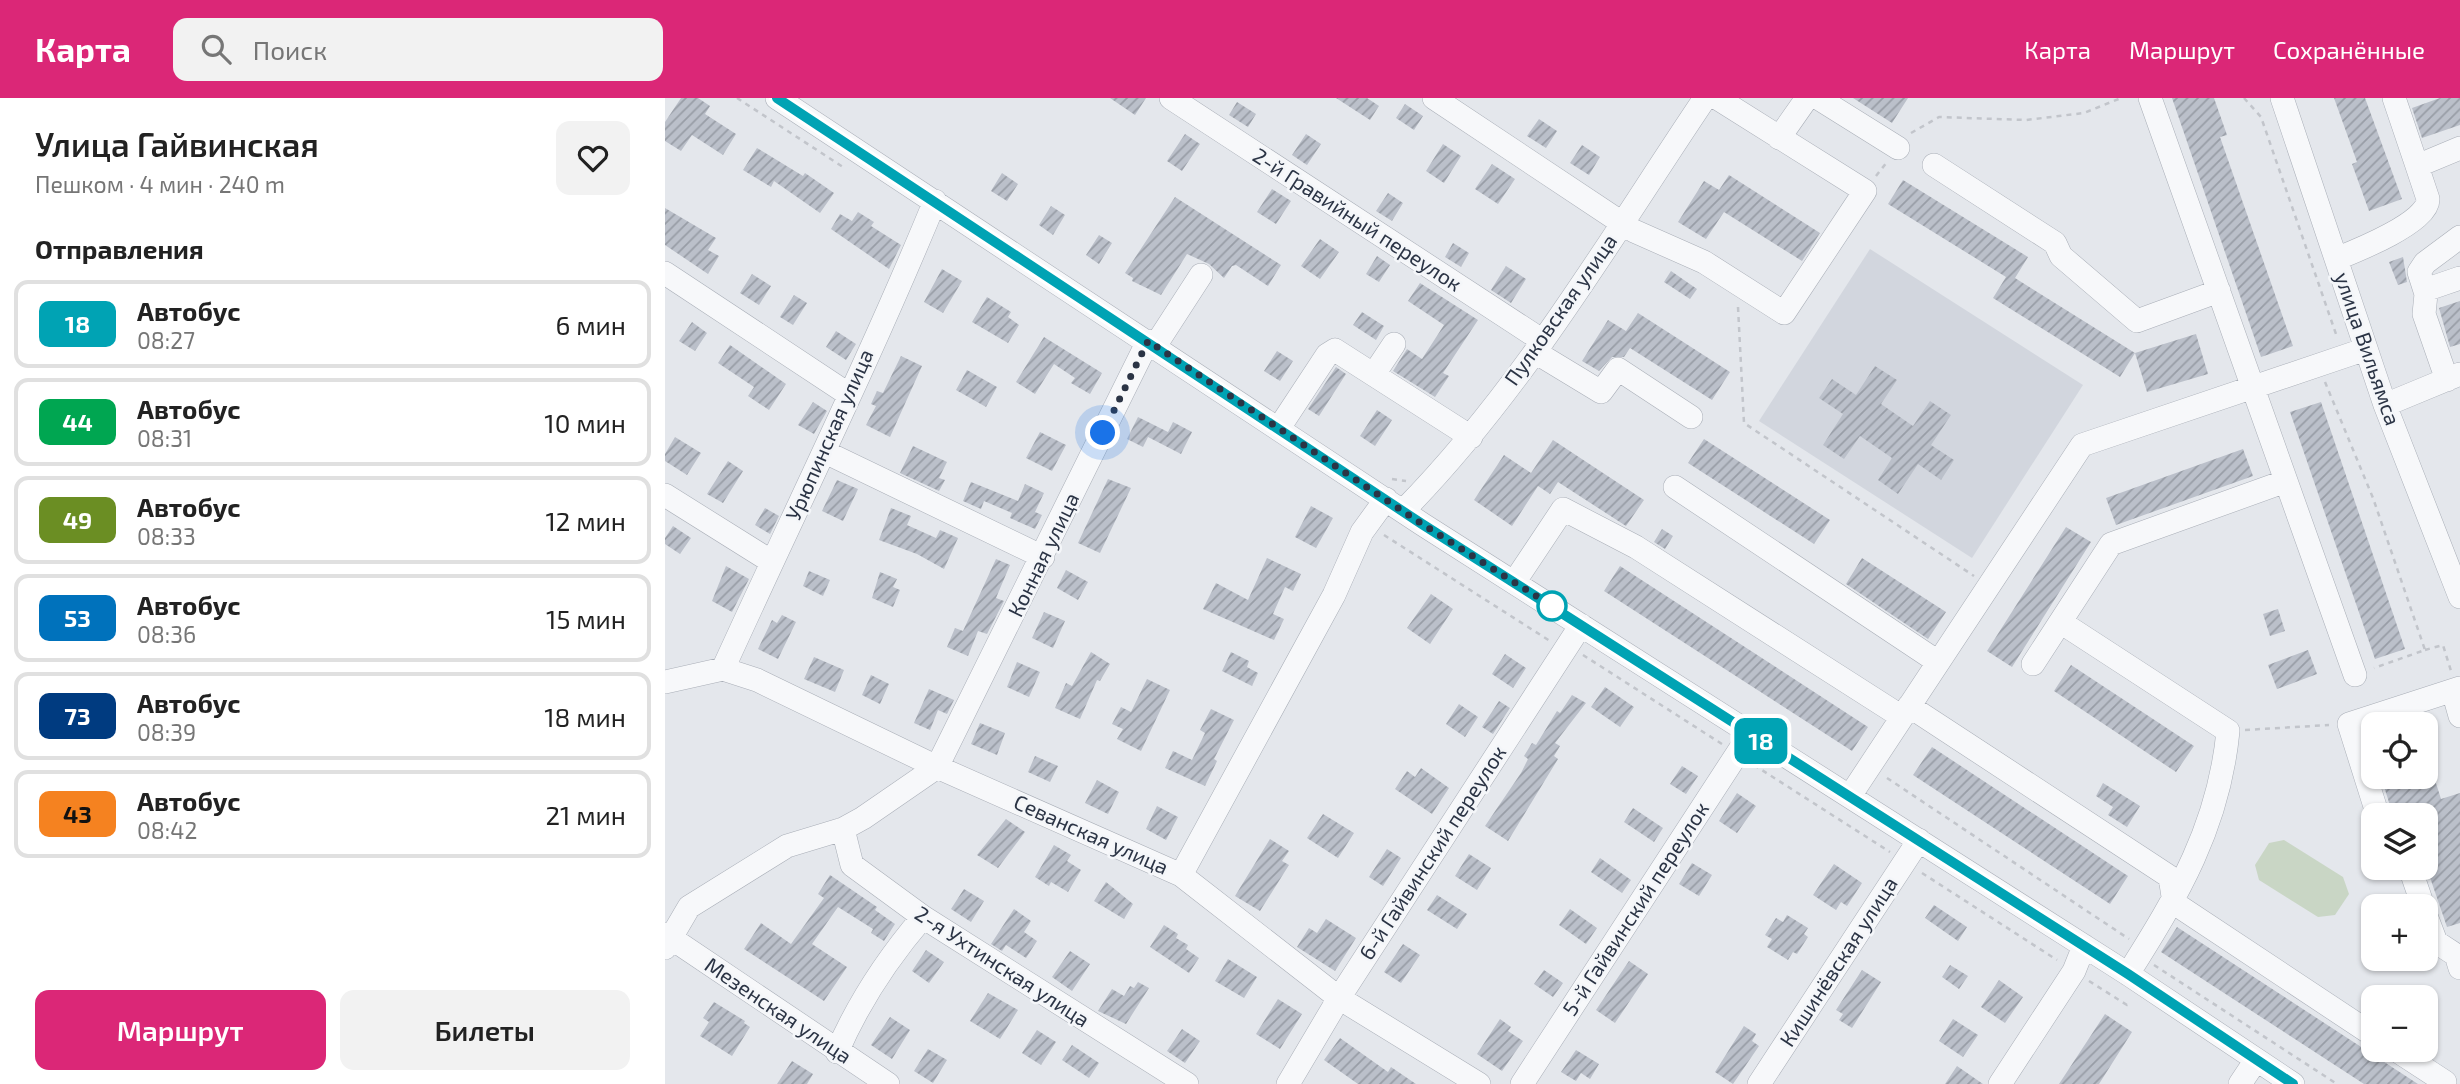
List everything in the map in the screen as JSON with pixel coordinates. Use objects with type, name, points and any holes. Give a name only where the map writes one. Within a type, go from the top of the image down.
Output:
[{"type":"street","points":[[777,98],[1395,505],[2084,946],[2137,960],[2256,1059],[2293,1084]]},
{"type":"street","name":"2-й Гравийный переулок","points":[[1171,98],[1539,346],[1601,393],[1618,369],[1691,417]]},
{"type":"street","points":[[1434,98],[1634,231],[1704,262],[1784,313],[1865,191],[1717,98]]},
{"type":"street","name":"Пулковская улица","points":[[1181,875],[1334,595],[1362,532],[1471,437],[1539,346],[1705,98]]},
{"type":"street","points":[[1779,138],[1807,98]]},
{"type":"street","points":[[1818,98],[1898,148]]},
{"type":"street","points":[[2150,98],[2355,675]]},
{"type":"street","name":"улица Вильямса","points":[[2282,98],[2385,405],[2460,597]]},
{"type":"street","points":[[2336,259],[2374,243],[2426,209],[2428,199],[2394,98]]},
{"type":"street","points":[[2417,166],[2460,148]]},
{"type":"street","points":[[1934,165],[2055,243],[2061,257],[2137,320],[2219,290]]},
{"type":"street","name":"Урюпинская улица","points":[[723,669],[825,452],[848,394],[935,201]]},
{"type":"street","points":[[2385,405],[2453,377],[2424,314],[2425,290],[2421,267],[2458,243]]},
{"type":"street","points":[[665,273],[848,394]]},
{"type":"street","name":"Конная улица","points":[[937,766],[1151,344],[1201,275]]},
{"type":"street","points":[[2425,290],[2460,278]]},
{"type":"street","points":[[1374,374],[1394,344]]},
{"type":"street","points":[[1850,796],[2082,445],[2366,349]]},
{"type":"street","points":[[1279,428],[1331,351],[1340,352],[1471,437]]},
{"type":"street","points":[[825,452],[1043,557]]},
{"type":"street","points":[[2033,664],[2062,624],[2111,544],[2286,481]]},
{"type":"street","points":[[1675,487],[1938,662]]},
{"type":"street","points":[[665,495],[772,562]]},
{"type":"street","points":[[1515,581],[1563,509],[1636,547],[1906,711],[2170,877],[2174,903],[2361,1027]]},
{"type":"street","points":[[2062,624],[2228,731],[2224,766],[2204,838],[2174,903],[2137,960]]},
{"type":"street","name":"6-й Гайвинский переулок","points":[[1288,1084],[1339,998],[1581,625]]},
{"type":"street","points":[[665,682],[723,669]]},
{"type":"street","name":"Севанская улица","points":[[723,669],[757,680],[937,766],[1181,875],[1339,998],[1479,1084]]},
{"type":"street","points":[[2374,803],[2349,724],[2456,690],[2460,716]]},
{"type":"street","name":"5-й Гайвинский переулок","points":[[1522,1084],[1750,734]]},
{"type":"street","points":[[667,940],[689,906],[787,846],[843,829],[937,766]]},
{"type":"street","name":"2-я Ухтинская улица","points":[[843,829],[852,865],[923,917],[1187,1084]]},
{"type":"street","name":"Кишинёвская улица","points":[[1759,1084],[1919,840]]},
{"type":"street","points":[[837,1052],[857,1006],[888,957],[923,917]]},
{"type":"street","name":"Мезенская улица","points":[[667,940],[888,1084]]},
{"type":"street","points":[[2438,944],[2456,955],[2460,968]]},
{"type":"street","points":[[2000,1084],[2074,971],[2084,946]]},
{"type":"street","points":[[2240,1084],[2256,1059]]},
{"type":"street","points":[[2417,1062],[2449,1081]]},
{"type":"path","points":[[1865,191],[1910,133],[1939,117],[2026,120],[2084,113],[2121,98]]},
{"type":"path","points":[[2244,98],[2261,117],[2339,335],[2318,366],[2373,498],[2425,650]]},
{"type":"path","points":[[1737,283],[1744,423],[1989,586]]},
{"type":"path","points":[[2355,675],[2443,645],[2456,690]]},
{"type":"path","points":[[2228,731],[2349,724]]},
{"type":"path","points":[[1869,767],[2137,960],[2337,1084]]},
{"type":"shaded area","points":[[1870,249],[2083,385],[1972,558],[1759,421]]},
{"type":"green space","points":[[2284,840],[2343,877],[2349,894],[2335,915],[2318,917],[2259,880],[2255,865],[2269,843]]},
{"type":"building","points":[[681,98],[698,98],[710,106],[705,114],[736,134],[723,155],[692,135],[681,151],[665,141],[665,122]]},
{"type":"building","points":[[1110,98],[1146,98],[1135,115]]},
{"type":"building","points":[[1336,98],[1367,98],[1379,106],[1370,120]]},
{"type":"building","points":[[1853,98],[1908,98],[1892,123]]},
{"type":"building","points":[[2172,98],[2214,98],[2227,135],[2220,137],[2293,346],[2261,357]]},
{"type":"building","points":[[2334,98],[2365,98],[2402,199],[2369,211],[2352,164],[2357,162]]},
{"type":"building","points":[[2440,98],[2460,98],[2460,125],[2422,138],[2412,108]]},
{"type":"building","points":[[1237,102],[1256,114],[1248,127],[1229,115]]},
{"type":"building","points":[[1405,104],[1423,116],[1414,130],[1396,118]]},
{"type":"building","points":[[1539,119],[1557,131],[1546,148],[1527,136]]},
{"type":"building","points":[[1185,134],[1200,144],[1182,171],[1167,161]]},
{"type":"building","points":[[1306,134],[1321,144],[1307,165],[1292,155]]},
{"type":"building","points":[[1443,144],[1461,156],[1444,183],[1426,171]]},
{"type":"building","points":[[1582,145],[1600,157],[1589,175],[1570,163]]},
{"type":"building","points":[[757,148],[803,176],[805,173],[834,193],[820,213],[774,181],[771,187],[743,170]]},
{"type":"building","points":[[1492,164],[1515,179],[1498,204],[1475,189]]},
{"type":"building","points":[[1002,173],[1018,184],[1007,201],[991,191]]},
{"type":"building","points":[[1729,175],[1820,233],[1802,261],[1724,212],[1706,239],[1678,222],[1704,181],[1719,190]]},
{"type":"building","points":[[1903,180],[2028,257],[2015,278],[2135,353],[2120,377],[1993,298],[2006,277],[1888,204]]},
{"type":"building","points":[[1272,189],[1291,201],[1276,224],[1257,212]]},
{"type":"building","points":[[1388,193],[1403,203],[1392,221],[1376,211]]},
{"type":"building","points":[[1175,197],[1281,265],[1268,286],[1236,265],[1232,266],[1224,278],[1209,264],[1187,254],[1161,295],[1132,281],[1133,278],[1125,273]]},
{"type":"building","points":[[1051,206],[1065,215],[1053,235],[1039,225]]},
{"type":"building","points":[[665,208],[716,238],[708,250],[719,256],[708,274],[665,245]]},
{"type":"building","points":[[858,212],[874,222],[871,226],[901,245],[889,269],[831,229],[840,214],[852,221]]},
{"type":"building","points":[[1099,235],[1112,243],[1099,264],[1086,255]]},
{"type":"building","points":[[1320,239],[1339,252],[1320,279],[1301,266]]},
{"type":"building","points":[[1453,243],[1469,253],[1461,267],[1445,257]]},
{"type":"building","points":[[1377,256],[1390,265],[1379,282],[1366,274]]},
{"type":"building","points":[[2403,257],[2407,282],[2398,285],[2389,262]]},
{"type":"building","points":[[1506,266],[1526,279],[1511,303],[1491,290]]},
{"type":"building","points":[[942,269],[962,281],[943,313],[924,302]]},
{"type":"building","points":[[1671,271],[1697,289],[1690,299],[1664,282]]},
{"type":"building","points":[[752,274],[771,286],[759,305],[740,293]]},
{"type":"building","points":[[1420,283],[1478,320],[1443,373],[1449,376],[1435,397],[1393,371],[1407,349],[1422,359],[1444,325],[1408,301]]},
{"type":"building","points":[[794,295],[807,303],[793,325],[780,317]]},
{"type":"building","points":[[987,297],[1011,312],[1008,317],[1019,325],[1008,343],[972,322]]},
{"type":"building","points":[[2460,301],[2460,344],[2450,347],[2439,308]]},
{"type":"building","points":[[1362,312],[1384,326],[1376,340],[1353,325]]},
{"type":"building","points":[[1638,313],[1730,372],[1712,400],[1630,348],[1624,357],[1612,357],[1599,371],[1582,361],[1608,320],[1626,331]]},
{"type":"building","points":[[692,322],[707,333],[695,351],[679,341]]},
{"type":"building","points":[[836,331],[856,344],[846,360],[826,347]]},
{"type":"building","points":[[2196,334],[2208,374],[2147,392],[2135,353]]},
{"type":"building","points":[[1044,337],[1102,373],[1090,394],[1071,383],[1075,378],[1054,364],[1035,394],[1016,382]]},
{"type":"building","points":[[730,345],[786,384],[769,410],[748,396],[754,387],[718,363]]},
{"type":"building","points":[[1277,351],[1293,361],[1280,381],[1264,371]]},
{"type":"building","points":[[901,356],[922,366],[890,437],[866,425],[876,406],[871,404],[877,391],[883,393]]},
{"type":"building","points":[[1875,366],[1897,380],[1881,404],[1913,426],[1930,401],[1951,415],[1931,445],[1954,460],[1941,480],[1918,464],[1898,494],[1878,480],[1892,458],[1860,436],[1844,459],[1823,445],[1843,414],[1819,398],[1832,379],[1856,395]]},
{"type":"building","points":[[1336,367],[1346,374],[1319,416],[1308,409]]},
{"type":"building","points":[[967,370],[997,387],[986,407],[956,390]]},
{"type":"building","points":[[813,402],[827,411],[814,434],[798,425]]},
{"type":"building","points":[[2321,402],[2405,649],[2375,659],[2290,412]]},
{"type":"building","points":[[1377,410],[1392,420],[1375,446],[1360,436]]},
{"type":"building","points":[[1138,417],[1168,432],[1173,422],[1192,432],[1181,454],[1148,437],[1143,447],[1127,439]]},
{"type":"building","points":[[1040,432],[1066,445],[1052,471],[1026,458]]},
{"type":"building","points":[[675,437],[701,453],[687,475],[665,461],[665,454]]},
{"type":"building","points":[[1704,439],[1830,520],[1814,544],[1688,463]]},
{"type":"building","points":[[1553,440],[1644,500],[1626,526],[1558,482],[1550,494],[1538,486],[1512,526],[1474,500],[1504,455],[1531,473]]},
{"type":"building","points":[[913,446],[947,462],[939,478],[945,480],[939,491],[900,473]]},
{"type":"building","points":[[2243,449],[2253,476],[2116,525],[2106,498]]},
{"type":"building","points":[[728,461],[743,471],[723,503],[707,494]]},
{"type":"building","points":[[1108,479],[1131,488],[1100,553],[1078,543]]},
{"type":"building","points":[[837,480],[858,489],[843,521],[822,511]]},
{"type":"building","points":[[971,482],[1018,501],[1025,484],[1044,493],[1035,512],[1042,515],[1035,529],[1010,518],[1012,513],[984,501],[981,509],[963,501]]},
{"type":"building","points":[[1311,506],[1333,518],[1316,548],[1295,537]]},
{"type":"building","points":[[765,508],[779,516],[770,534],[755,525]]},
{"type":"building","points":[[891,508],[911,516],[907,525],[936,538],[940,530],[958,538],[944,569],[917,554],[879,540]]},
{"type":"building","points":[[673,526],[691,538],[680,554],[665,544],[665,538]]},
{"type":"building","points":[[2066,527],[2091,542],[2012,667],[1987,651]]},
{"type":"building","points":[[1662,529],[1673,536],[1665,549],[1654,542]]},
{"type":"building","points":[[1267,558],[1301,574],[1293,591],[1285,587],[1273,614],[1284,619],[1274,640],[1203,609],[1216,583],[1248,600]]},
{"type":"building","points":[[1862,558],[1946,612],[1928,639],[1846,584]]},
{"type":"building","points":[[996,559],[1010,565],[996,598],[1004,601],[987,634],[978,631],[968,656],[947,647],[955,628],[963,631]]},
{"type":"building","points":[[726,566],[749,579],[732,612],[712,601]]},
{"type":"building","points":[[1620,566],[1868,727],[1852,751],[1604,591]]},
{"type":"building","points":[[1066,570],[1088,582],[1078,600],[1057,588]]},
{"type":"building","points":[[809,571],[830,580],[823,596],[803,586]]},
{"type":"building","points":[[880,572],[897,579],[893,587],[900,590],[893,607],[872,598]]},
{"type":"building","points":[[1431,594],[1453,609],[1430,644],[1407,628]]},
{"type":"building","points":[[2278,609],[2285,631],[2270,636],[2263,614]]},
{"type":"building","points":[[1044,612],[1065,621],[1053,648],[1032,638]]},
{"type":"building","points":[[782,615],[796,622],[778,659],[758,649],[772,620],[777,623]]},
{"type":"building","points":[[2308,650],[2317,674],[2277,689],[2268,665]]},
{"type":"building","points":[[1091,652],[1110,664],[1100,681],[1097,680],[1080,719],[1055,708],[1066,683],[1072,686]]},
{"type":"building","points":[[1231,652],[1249,661],[1247,667],[1258,673],[1252,686],[1222,671]]},
{"type":"building","points":[[1505,654],[1526,668],[1513,688],[1492,674]]},
{"type":"building","points":[[814,657],[844,670],[835,692],[804,679]]},
{"type":"building","points":[[1017,662],[1040,672],[1029,697],[1007,687]]},
{"type":"building","points":[[2071,665],[2194,746],[2176,772],[2054,691]]},
{"type":"building","points":[[871,675],[889,684],[880,704],[862,695]]},
{"type":"building","points":[[1147,679],[1170,690],[1141,751],[1117,739],[1123,729],[1112,724],[1121,707],[1131,712]]},
{"type":"building","points":[[1605,687],[1634,707],[1620,727],[1591,707]]},
{"type":"building","points":[[929,689],[954,700],[947,714],[938,710],[930,730],[914,723]]},
{"type":"building","points":[[1572,695],[1586,703],[1555,743],[1560,746],[1554,756],[1558,759],[1508,841],[1485,826],[1521,773],[1528,759],[1524,756],[1532,743],[1536,745],[1557,711],[1560,713]]},
{"type":"building","points":[[1499,701],[1510,708],[1493,734],[1482,727]]},
{"type":"building","points":[[1459,704],[1478,717],[1465,737],[1446,724]]},
{"type":"building","points":[[1211,709],[1234,720],[1214,759],[1217,761],[1205,786],[1165,768],[1173,751],[1192,760],[1205,733],[1200,730]]},
{"type":"building","points":[[980,723],[1005,733],[997,755],[971,744]]},
{"type":"building","points":[[1932,747],[2128,876],[2110,904],[1913,775]]},
{"type":"building","points":[[1035,756],[1058,766],[1050,782],[1028,772]]},
{"type":"building","points":[[1682,766],[1698,776],[1686,794],[1670,784]]},
{"type":"building","points":[[1421,768],[1449,788],[1432,814],[1395,789],[1407,771],[1415,777]]},
{"type":"building","points":[[1097,780],[1119,792],[1108,814],[1085,803]]},
{"type":"building","points":[[2103,783],[2140,806],[2127,827],[2108,815],[2113,807],[2096,796]]},
{"type":"building","points":[[2385,789],[2438,789],[2441,799],[2460,793],[2460,923],[2447,927],[2438,894],[2431,880],[2438,880],[2438,803],[2389,803]]},
{"type":"building","points":[[1737,793],[1756,806],[1737,833],[1719,821]]},
{"type":"building","points":[[1157,806],[1178,817],[1166,840],[1146,829]]},
{"type":"building","points":[[1633,808],[1663,828],[1654,842],[1624,822]]},
{"type":"building","points":[[1323,814],[1354,833],[1338,858],[1307,838]]},
{"type":"building","points":[[1006,819],[1025,832],[998,868],[977,855]]},
{"type":"building","points":[[1270,839],[1289,851],[1282,861],[1289,865],[1260,911],[1235,896]]},
{"type":"building","points":[[1054,845],[1071,855],[1067,861],[1081,870],[1068,892],[1051,882],[1049,886],[1035,877]]},
{"type":"building","points":[[1387,849],[1401,858],[1383,886],[1369,877]]},
{"type":"building","points":[[1469,854],[1491,868],[1477,890],[1455,876]]},
{"type":"building","points":[[1600,858],[1631,880],[1622,893],[1591,872]]},
{"type":"building","points":[[1692,863],[1712,875],[1699,896],[1679,884]]},
{"type":"building","points":[[1834,864],[1862,883],[1847,906],[1841,902],[1836,910],[1813,895]]},
{"type":"building","points":[[830,875],[877,907],[875,910],[895,924],[884,941],[871,933],[873,929],[838,907],[812,944],[847,967],[824,1001],[744,949],[761,923],[791,944],[824,898],[818,894]]},
{"type":"building","points":[[1106,882],[1133,904],[1124,919],[1094,901]]},
{"type":"building","points":[[964,889],[984,901],[971,922],[951,909]]},
{"type":"building","points":[[1437,895],[1467,914],[1457,929],[1427,910]]},
{"type":"building","points":[[1934,905],[1967,927],[1958,941],[1925,918]]},
{"type":"building","points":[[1014,909],[1031,921],[1024,932],[1037,941],[1026,958],[1006,945],[1002,951],[991,944]]},
{"type":"building","points":[[1570,909],[1597,928],[1586,944],[1559,925]]},
{"type":"building","points":[[1787,915],[1808,928],[1804,934],[1808,937],[1797,954],[1793,952],[1788,960],[1767,947],[1772,939],[1765,935],[1776,918],[1783,922]]},
{"type":"building","points":[[1326,919],[1356,938],[1335,971],[1297,947],[1309,928],[1317,933]]},
{"type":"building","points":[[1164,925],[1178,934],[1176,938],[1188,945],[1186,949],[1199,958],[1189,973],[1150,947]]},
{"type":"building","points":[[2177,927],[2361,1047],[2361,1062],[2384,1062],[2418,1084],[2364,1084],[2161,952]]},
{"type":"building","points":[[1403,944],[1420,955],[1401,983],[1384,972]]},
{"type":"building","points":[[926,950],[944,962],[929,983],[912,971]]},
{"type":"building","points":[[1070,951],[1090,964],[1072,991],[1052,977]]},
{"type":"building","points":[[1228,959],[1257,977],[1244,998],[1215,981]]},
{"type":"building","points":[[1629,961],[1648,974],[1615,1023],[1596,1010]]},
{"type":"building","points":[[1950,965],[1968,976],[1959,989],[1942,977]]},
{"type":"building","points":[[1544,970],[1563,983],[1553,997],[1534,984]]},
{"type":"building","points":[[1862,970],[1881,982],[1852,1028],[1839,1020],[1843,1014],[1836,1010]]},
{"type":"building","points":[[1999,980],[2023,997],[2005,1023],[1981,1007]]},
{"type":"building","points":[[1138,982],[1149,988],[1126,1024],[1098,1011],[1112,989],[1124,996],[1130,986],[1134,988]]},
{"type":"building","points":[[988,993],[1018,1010],[1000,1039],[970,1021]]},
{"type":"building","points":[[1278,999],[1302,1014],[1280,1049],[1256,1034]]},
{"type":"building","points":[[714,1002],[750,1027],[732,1056],[700,1036],[709,1022],[703,1018]]},
{"type":"building","points":[[2105,1014],[2132,1032],[2099,1084],[2059,1084]]},
{"type":"building","points":[[890,1017],[910,1030],[892,1059],[871,1045]]},
{"type":"building","points":[[1500,1019],[1511,1027],[1508,1031],[1523,1041],[1502,1071],[1477,1054]]},
{"type":"building","points":[[1953,1019],[1978,1035],[1963,1057],[1939,1041]]},
{"type":"building","points":[[1744,1026],[1756,1034],[1752,1041],[1759,1046],[1733,1084],[1715,1072]]},
{"type":"building","points":[[1182,1029],[1200,1041],[1185,1063],[1167,1051]]},
{"type":"building","points":[[1037,1030],[1056,1042],[1041,1065],[1022,1053]]},
{"type":"building","points":[[1340,1038],[1388,1072],[1391,1067],[1416,1084],[1358,1084],[1324,1060]]},
{"type":"building","points":[[1072,1045],[1099,1063],[1089,1078],[1062,1060]]},
{"type":"building","points":[[928,1049],[947,1060],[933,1083],[914,1071]]},
{"type":"building","points":[[1576,1050],[1599,1064],[1590,1079],[1581,1073],[1576,1081],[1561,1072]]},
{"type":"building","points":[[792,1061],[813,1074],[807,1084],[777,1084]]},
{"type":"building","points":[[1957,1066],[1983,1084],[1945,1084]]},
{"type":"bus line","name":"18","points":[[777,98],[1422,524],[2128,974],[2293,1084]]},
{"type":"route","points":[[1103,433],[1148,341],[1422,524],[1552,606]]}]
